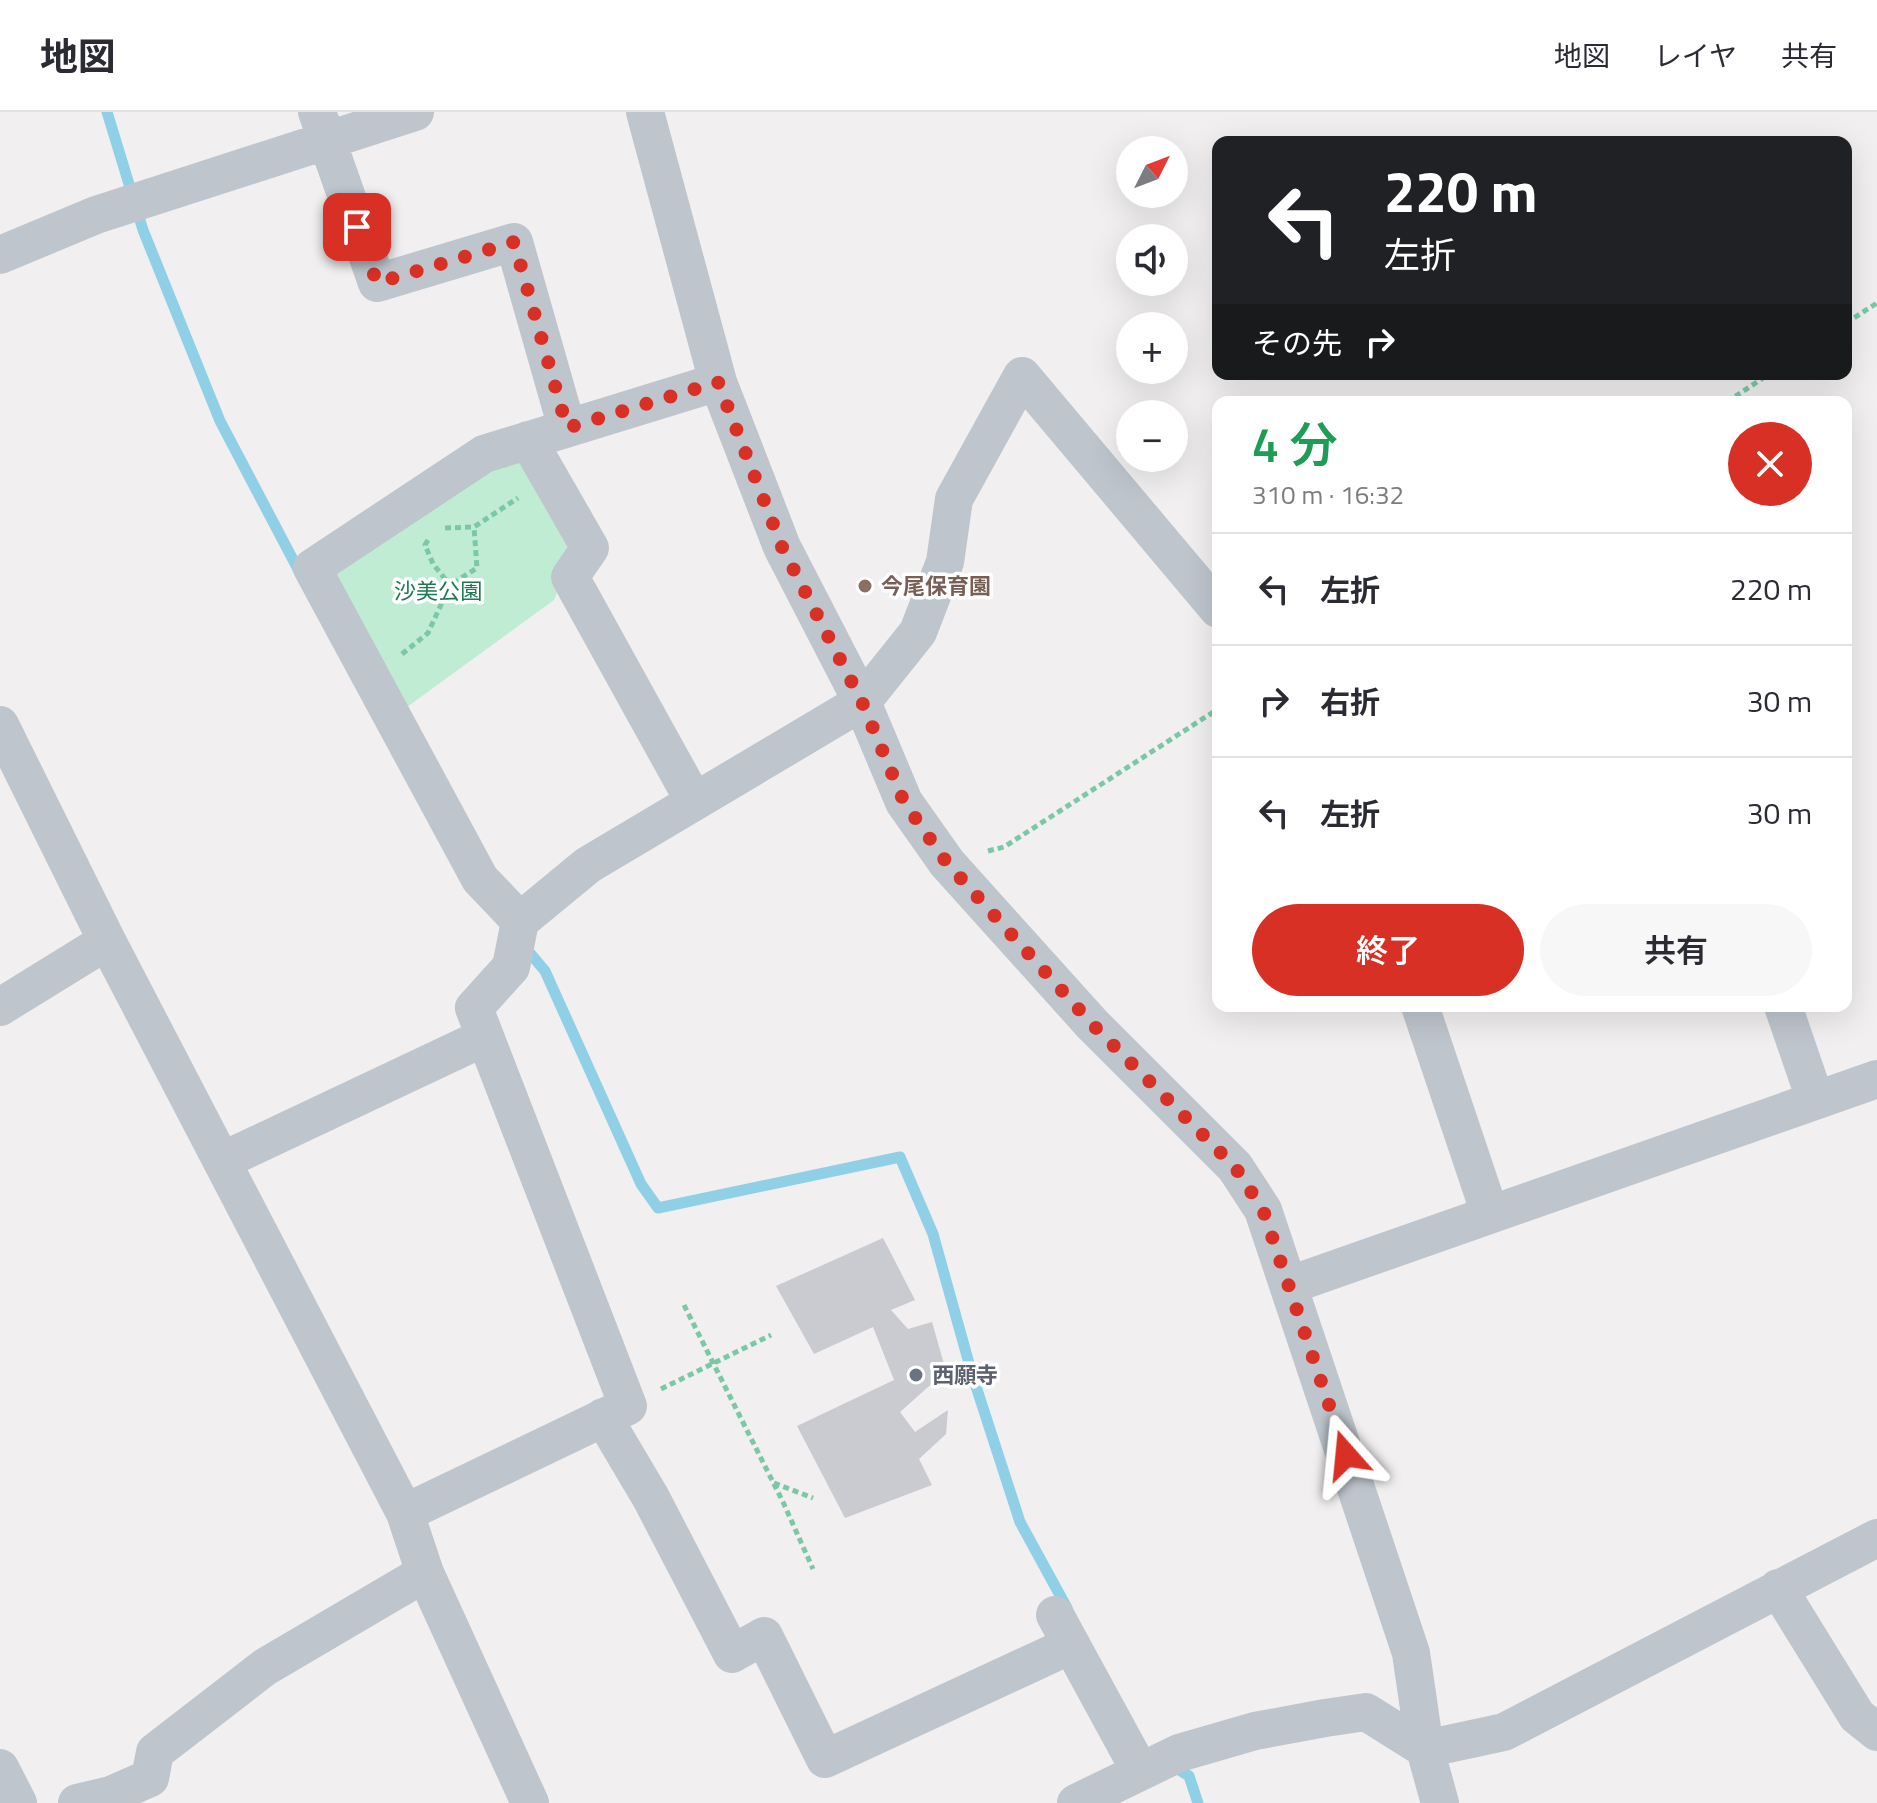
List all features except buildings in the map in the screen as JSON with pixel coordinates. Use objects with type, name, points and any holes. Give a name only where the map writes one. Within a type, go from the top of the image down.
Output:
[{"type":"street","points":[[0,255],[322,126],[415,112]]},
{"type":"street","points":[[645,112],[718,382],[782,547],[862,702],[904,802],[947,863],[1092,1024],[1235,1167],[1263,1210],[1411,1653],[1425,1749],[1440,1803]]},
{"type":"street","points":[[322,126],[377,283],[514,242],[567,428]]},
{"type":"street","points":[[1140,1771],[1063,1630],[825,1759],[764,1636],[732,1654],[651,1498],[615,1411],[474,1008],[511,967],[520,921],[588,865],[862,702],[918,632],[945,562],[954,499],[1022,376],[1212,602]]},
{"type":"street","points":[[520,921],[480,879],[312,568],[484,454],[718,382]]},
{"type":"street","points":[[528,440],[590,548],[570,577],[694,801]]},
{"type":"street","points":[[0,725],[107,941],[405,1513],[425,1573],[530,1803]]},
{"type":"street","points":[[0,1007],[107,941]]},
{"type":"street","points":[[1422,1012],[1490,1214]]},
{"type":"street","points":[[1785,1012],[1815,1099]]},
{"type":"street","points":[[222,1161],[485,1037]]},
{"type":"street","points":[[1290,1285],[1877,1079]]},
{"type":"street","points":[[405,1513],[615,1411]]},
{"type":"street","points":[[1076,1803],[1179,1753],[1255,1731],[1366,1712],[1425,1749],[1504,1732],[1877,1538]]},
{"type":"street","points":[[77,1803],[111,1795],[157,1790],[155,1752],[265,1667],[425,1573]]},
{"type":"street","points":[[1778,1588],[1857,1716],[1877,1732]]},
{"type":"street","points":[[0,1768],[18,1803]]},
{"type":"path","points":[[1852,319],[1877,303]]},
{"type":"path","points":[[1736,396],[1760,380]]},
{"type":"path","points":[[450,585],[433,564],[425,545],[434,529],[474,527],[549,476]]},
{"type":"path","points":[[371,678],[428,633],[450,585],[477,568],[474,527]]},
{"type":"path","points":[[947,863],[1004,847],[1212,713]]},
{"type":"path","points":[[684,1305],[813,1569]]},
{"type":"path","points":[[615,1411],[771,1335]]},
{"type":"path","points":[[773,1483],[813,1498]]},
{"type":"green space","name":"沙美公園","points":[[521,458],[576,546],[554,600],[407,707],[334,570],[490,466]]},
{"type":"waterway","points":[[107,112],[143,230],[220,421],[300,573]]},
{"type":"waterway","points":[[524,946],[545,971],[641,1184],[658,1208],[900,1157],[933,1234],[972,1374],[1020,1522],[1067,1608]]},
{"type":"waterway","points":[[1173,1766],[1189,1776],[1198,1803]]},
{"type":"place","name":"今尾保育園","points":[[865,586]]},
{"type":"place","name":"西願寺","points":[[916,1375]]},
{"type":"route","points":[[357,227],[377,283],[514,242],[567,428],[718,382],[782,547],[862,702],[904,802],[947,863],[1092,1024],[1235,1167],[1263,1210],[1346,1455]]}]
